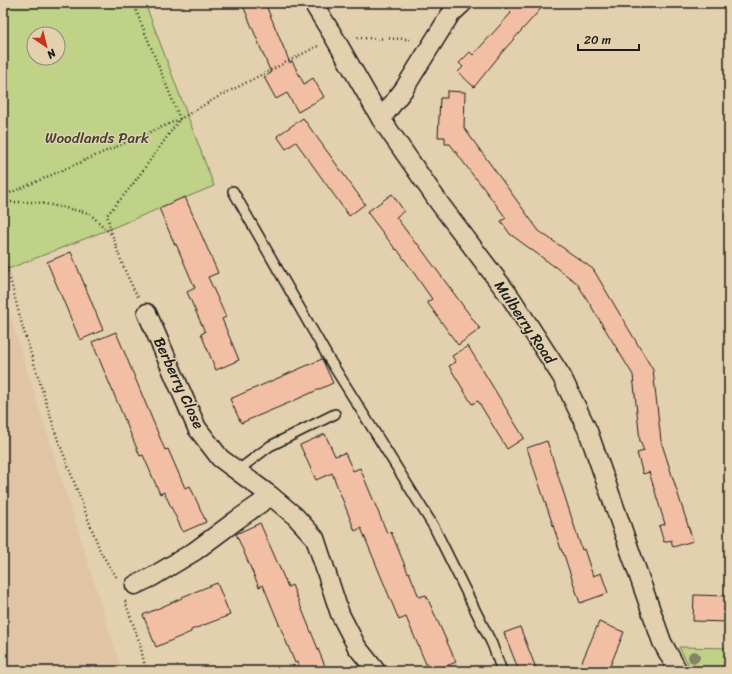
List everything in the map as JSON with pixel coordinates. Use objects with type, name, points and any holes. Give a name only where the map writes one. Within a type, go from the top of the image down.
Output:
[{"type":"street","name":"Mulberry Road","points":[[313,3],[381,119],[440,204],[511,298],[562,377],[588,431],[662,642],[678,671]]},
{"type":"street","points":[[381,119],[404,89],[450,14],[463,3]]},
{"type":"street","name":"Berberry Close","points":[[147,313],[197,428],[220,458],[295,516],[314,538],[340,614],[357,647],[376,671]]},
{"type":"street","points":[[135,586],[195,551],[271,496]]},
{"type":"lane","points":[[233,191],[329,359],[434,527],[492,644],[502,671]]},
{"type":"lane","points":[[237,470],[270,446],[335,414]]},
{"type":"path","points":[[134,3],[180,119]]},
{"type":"path","points":[[3,196],[180,119],[218,97],[334,38],[435,40]]},
{"type":"path","points":[[147,313],[130,282],[111,234],[107,215],[130,188],[180,119]]},
{"type":"path","points":[[3,202],[36,202],[89,213],[111,234]]},
{"type":"path","points":[[3,252],[22,325],[57,436],[102,552],[117,578]]},
{"type":"shaded area","points":[[3,294],[5,300],[122,671],[3,671]]},
{"type":"green space","name":"Woodlands Park","points":[[3,3],[145,3],[214,186],[3,271]]},
{"type":"green space","points":[[679,647],[729,648],[729,671],[692,671]]},
{"type":"building","points":[[242,3],[265,3],[290,63],[292,61],[304,84],[313,78],[324,97],[298,112],[287,93],[276,99],[264,77],[271,73]]},
{"type":"building","points":[[501,3],[546,3],[504,50],[474,87],[458,72],[463,67],[459,63],[470,52],[473,55],[511,13]]},
{"type":"building","points":[[447,91],[465,92],[464,128],[539,231],[593,269],[653,370],[661,441],[693,541],[673,547],[671,540],[664,542],[659,526],[665,524],[649,472],[643,474],[637,453],[644,451],[640,441],[633,375],[577,283],[510,234],[501,221],[506,218],[450,144],[445,144],[445,137],[438,137],[440,98],[447,98]]},
{"type":"building","points":[[303,118],[365,204],[349,216],[296,142],[286,149],[277,136]]},
{"type":"building","points":[[392,194],[404,211],[396,217],[480,329],[458,345],[427,302],[432,299],[397,249],[396,250],[367,212]]},
{"type":"building","points":[[185,197],[218,273],[208,277],[226,317],[222,319],[239,360],[216,370],[201,334],[205,332],[187,292],[195,288],[159,208]]},
{"type":"building","points":[[71,252],[103,330],[80,340],[47,262]]},
{"type":"building","points":[[116,332],[165,450],[168,449],[185,488],[190,486],[206,522],[183,532],[164,492],[160,494],[143,455],[140,456],[92,342]]},
{"type":"building","points":[[468,346],[524,438],[507,449],[478,401],[472,404],[449,366],[456,362],[452,356]]},
{"type":"building","points":[[322,359],[333,383],[241,423],[230,399]]},
{"type":"building","points":[[325,434],[335,456],[345,453],[353,471],[360,468],[387,533],[391,532],[419,597],[426,595],[456,662],[435,671],[429,671],[406,617],[399,620],[361,528],[355,531],[332,473],[316,480],[300,445]]},
{"type":"building","points":[[547,441],[582,550],[584,549],[593,576],[601,573],[608,593],[580,603],[527,448]]},
{"type":"building","points":[[260,523],[288,587],[292,585],[327,671],[301,671],[297,662],[295,663],[263,585],[259,587],[236,534]]},
{"type":"building","points":[[217,583],[230,615],[191,630],[191,632],[156,647],[143,615]]},
{"type":"building","points":[[694,595],[729,596],[729,622],[693,621]]},
{"type":"building","points":[[599,622],[624,632],[608,671],[578,671]]},
{"type":"building","points":[[520,627],[537,671],[519,671],[504,633]]}]
